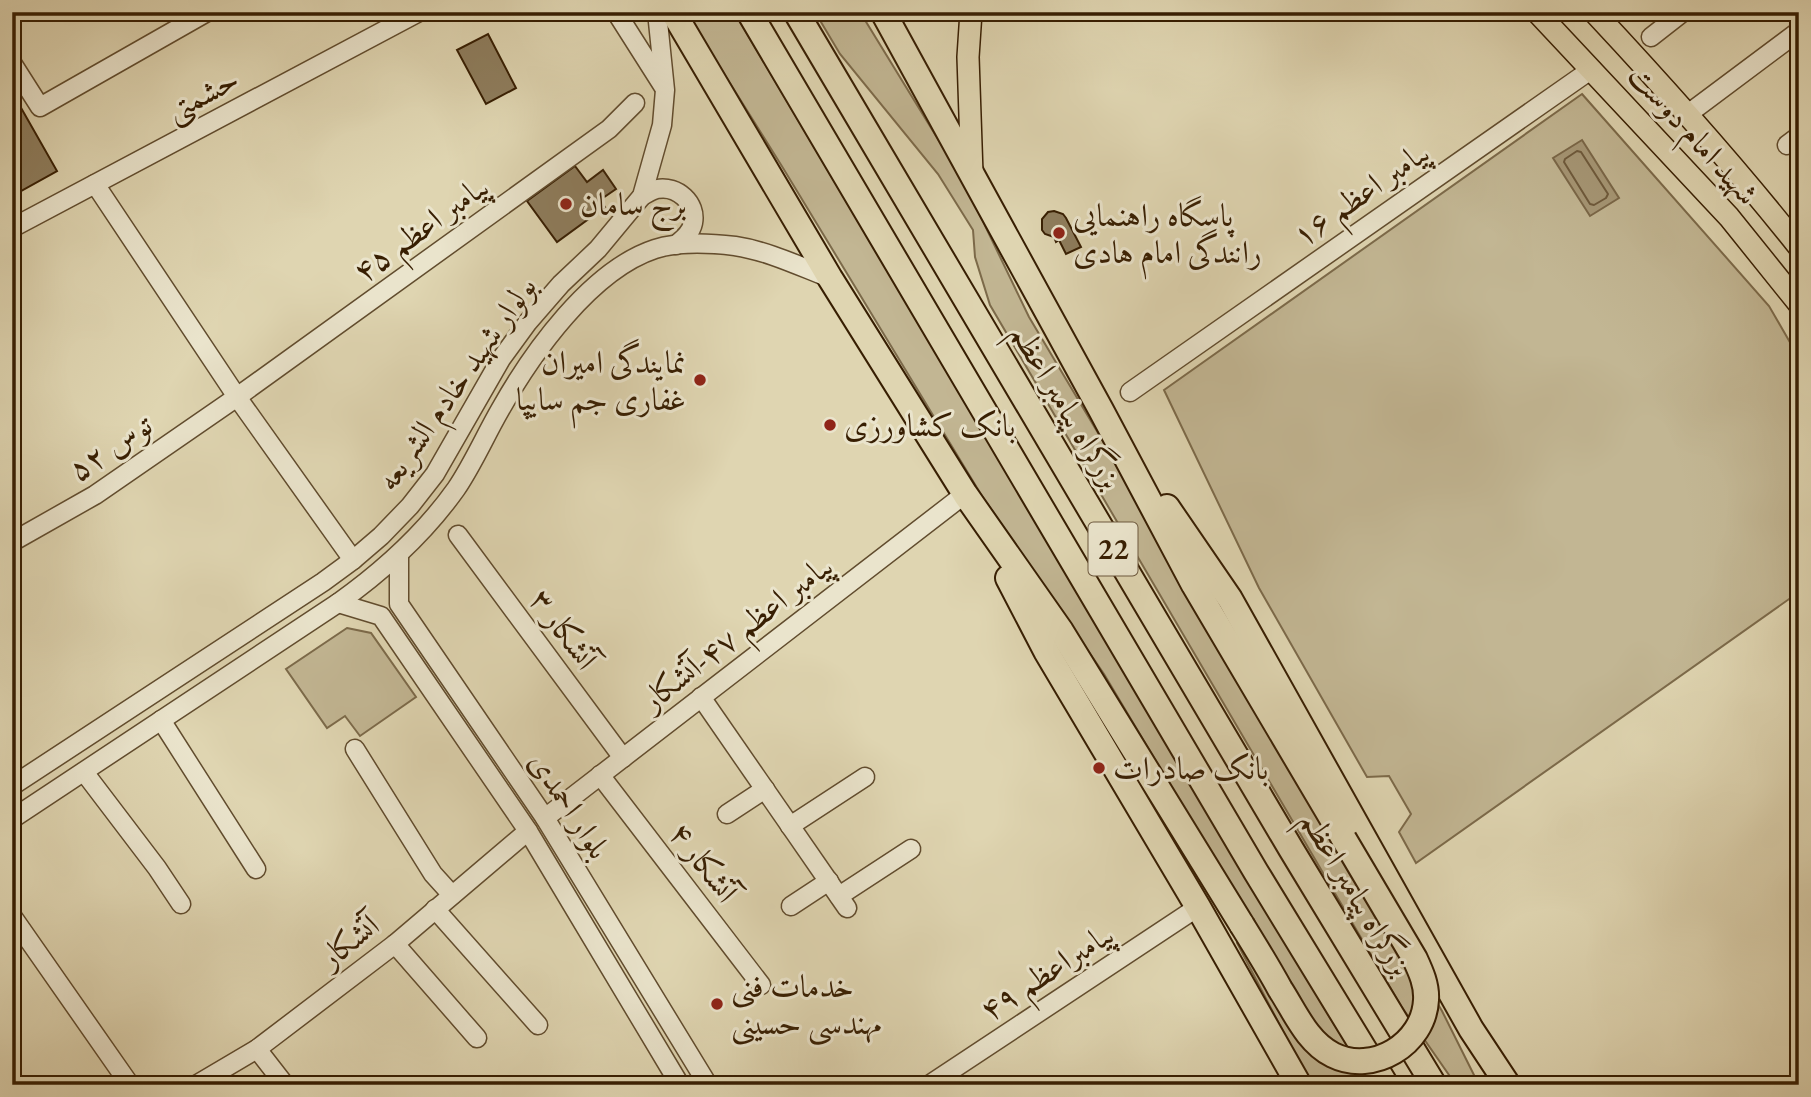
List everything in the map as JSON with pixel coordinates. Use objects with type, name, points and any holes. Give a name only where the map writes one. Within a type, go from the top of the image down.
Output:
[{"type":"highway","points":[[673,12],[830,278],[965,494],[1061,631],[1304,1027],[1317,1044],[1334,1055],[1355,1061],[1376,1060],[1395,1052],[1411,1038],[1422,1020],[1427,999],[1424,978],[1415,959],[1194,585],[883,12]]},
{"type":"highway","name":"22","points":[[749,12],[1249,860],[1386,1085]]},
{"type":"highway","name":"بزرگراه پیامبر اعظم","points":[[796,12],[1291,849],[1434,1085]]},
{"type":"highway","points":[[1101,410],[1230,599],[1471,1028],[1508,1085]]},
{"type":"highway","points":[[965,494],[1046,651],[1198,907],[1299,1085]]},
{"type":"highway","points":[[1471,1028],[1496,1085]]},
{"type":"main road","points":[[971,12],[968,57],[972,176]]},
{"type":"main road","name":"شهید امام دوست","points":[[1538,12],[1729,217],[1799,304]]},
{"type":"main road","name":"شهید امام دوست","points":[[1594,12],[1688,114],[1799,247]]},
{"type":"street","points":[[12,63],[40,107],[207,12]]},
{"type":"street","name":"حشمتی","points":[[12,228],[419,12]]},
{"type":"street","points":[[616,12],[665,90]]},
{"type":"street","name":"بولوار شهید خادم الشریعه","points":[[12,786],[323,582],[381,536],[410,506],[435,474],[501,359],[528,322],[561,284],[598,249],[642,196],[662,125],[665,90],[657,12]]},
{"type":"street","points":[[1651,37],[1684,12]]},
{"type":"street","points":[[1688,114],[1799,31]]},
{"type":"street","name":"پیامبر اعظم ۱۶","points":[[1130,391],[1592,69]]},
{"type":"street","name":"پیامبر اعظم ۴۵","points":[[237,397],[610,129],[635,103]]},
{"type":"street","points":[[95,184],[237,397],[353,560]]},
{"type":"street","points":[[642,196],[657,189],[672,189],[684,196],[692,208],[693,223],[687,236],[676,245]]},
{"type":"street","name":"بولوار شهید خادم الشریعه","points":[[12,819],[338,603],[399,555],[456,489],[522,373],[548,338],[580,301],[615,268],[655,248],[706,243],[737,246],[830,278]]},
{"type":"street","name":"توس ۵۲","points":[[12,542],[94,495],[237,397]]},
{"type":"street","name":"پیامبر اعظم ۴۷-آتشکار","points":[[545,818],[965,494]]},
{"type":"street","name":"آتشکار ۳","points":[[458,535],[623,758]]},
{"type":"street","points":[[338,603],[381,616],[386,609],[399,604],[399,555]]},
{"type":"street","name":"بلوار احمدی","points":[[399,604],[545,818],[708,1085]]},
{"type":"street","name":"بلوار احمدی","points":[[381,616],[528,831],[680,1085]]},
{"type":"street","points":[[701,697],[838,895]]},
{"type":"street","points":[[161,720],[256,869]]},
{"type":"street","points":[[355,749],[433,874],[452,895]]},
{"type":"street","points":[[84,772],[181,904]]},
{"type":"street","name":"آتشکار ۴","points":[[600,775],[761,985]]},
{"type":"street","points":[[790,825],[865,777]]},
{"type":"street","points":[[727,814],[765,789]]},
{"type":"street","name":"آتشکار","points":[[209,1082],[395,944],[528,831]]},
{"type":"street","points":[[791,906],[838,895],[911,849]]},
{"type":"street","name":"پیامبراعظم ۴۹","points":[[929,1085],[1198,907]]},
{"type":"street","points":[[435,909],[538,1025]]},
{"type":"street","points":[[12,916],[130,1085]]},
{"type":"street","points":[[395,944],[477,1038]]},
{"type":"street","points":[[257,1049],[285,1085]]},
{"type":"shaded area","points":[[687,12],[734,12],[1332,1021],[1373,1085],[1311,1085],[1237,943],[1253,924],[1104,674],[982,496]]},
{"type":"shaded area","points":[[815,12],[860,12],[963,180],[1029,317],[1442,1011],[1479,1085],[1456,1085],[1401,1006],[990,305],[975,257],[973,230],[938,174],[840,54]]},
{"type":"shaded area","points":[[1582,94],[1769,306],[1799,358],[1799,592],[1416,863],[1399,832],[1411,814],[1389,776],[1367,777],[1259,588],[1164,390]]},
{"type":"shaded area","points":[[347,628],[371,633],[416,697],[360,736],[345,716],[327,728],[286,669]]},
{"type":"water","points":[[1582,140],[1619,198],[1590,216],[1553,158]]},
{"type":"building","points":[[488,34],[516,88],[486,104],[457,50]]},
{"type":"building","points":[[12,92],[57,171],[12,196]]},
{"type":"building","name":"برج سامان","points":[[575,166],[587,182],[603,170],[616,189],[600,200],[605,207],[557,242],[527,201]]},
{"type":"building","points":[[1054,211],[1066,218],[1081,247],[1066,254],[1059,240],[1056,242],[1054,237],[1042,230],[1042,219],[1048,212]]},
{"type":"place","name":"برج سامان","points":[[566,204]]},
{"type":"place","name":"پاسگاه راهنمایی رانندگی امام هادی","points":[[1059,233]]},
{"type":"place","name":"نمایندگی امیران غفاری جم سایپا","points":[[700,380]]},
{"type":"place","name":"بانک کشاورزی","points":[[830,425]]},
{"type":"place","name":"بانک صادرات","points":[[1099,768]]},
{"type":"place","name":"خدمات فنی مهندسی حسینی","points":[[717,1004]]}]
